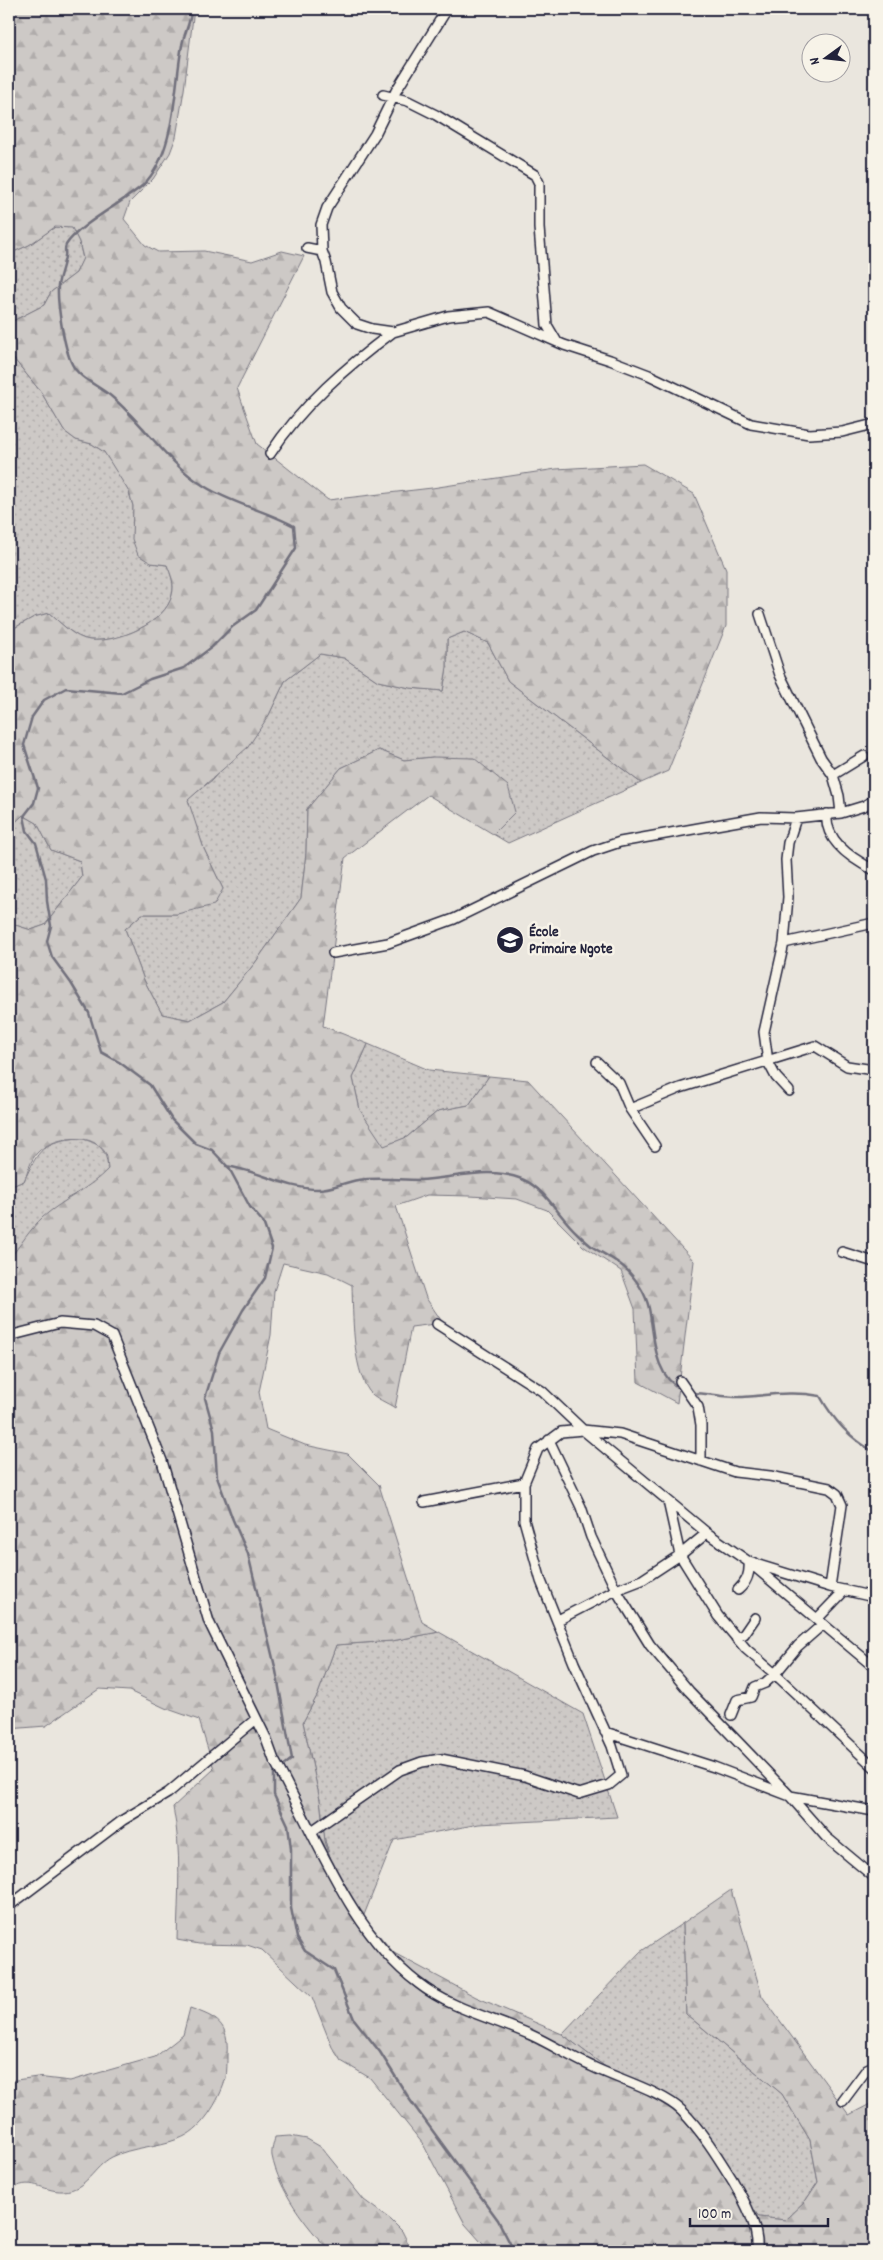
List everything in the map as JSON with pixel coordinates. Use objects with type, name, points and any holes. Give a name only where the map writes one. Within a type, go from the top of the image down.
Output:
[{"type":"street","points":[[432,16],[445,11]]},
{"type":"street","points":[[393,332],[357,324],[341,308],[332,292],[322,252],[321,225],[326,208],[375,134],[388,97],[445,11]]},
{"type":"street","points":[[388,97],[408,101],[436,115],[535,175],[539,183],[539,228],[547,325],[558,342]]},
{"type":"street","points":[[307,248],[322,252]]},
{"type":"street","points":[[270,454],[283,435],[322,390],[361,356],[393,332],[448,316],[489,312],[558,342],[648,375],[751,424],[810,434],[842,432],[874,424]]},
{"type":"street","points":[[760,614],[780,675],[818,753],[833,775],[839,796],[841,813]]},
{"type":"street","points":[[833,775],[864,756]]},
{"type":"street","points":[[333,953],[388,943],[454,919],[593,851],[620,842],[761,816],[796,818],[841,813],[864,806],[874,800]]},
{"type":"street","points":[[827,814],[828,827],[832,836],[844,850],[874,870]]},
{"type":"street","points":[[789,1091],[776,1077],[768,1062],[764,1032],[784,943],[788,897],[786,860],[788,843],[796,818]]},
{"type":"street","points":[[784,943],[874,924]]},
{"type":"street","points":[[630,1109],[680,1088],[815,1046],[847,1066],[874,1070]]},
{"type":"street","points":[[597,1062],[619,1082],[630,1109],[655,1146]]},
{"type":"street","points":[[842,1252],[874,1262]]},
{"type":"street","points":[[9,1336],[60,1323],[94,1326],[112,1336],[162,1461],[209,1622],[274,1760],[346,1899],[384,1953],[418,1984],[459,2008],[530,2034],[591,2066],[660,2097],[681,2110],[707,2141],[743,2198],[758,2238],[757,2251]]},
{"type":"street","points":[[438,1324],[542,1391],[583,1430],[668,1501],[707,1533],[749,1562],[874,1666]]},
{"type":"street","points":[[680,1381],[698,1407],[701,1425],[701,1461]]},
{"type":"street","points":[[312,1831],[400,1770],[422,1762],[441,1759],[525,1776],[579,1794],[609,1785],[621,1775],[618,1761],[541,1581],[524,1520],[524,1483],[531,1461],[538,1449],[561,1432],[583,1430],[620,1434],[735,1472],[770,1476],[829,1488],[837,1494],[842,1505],[830,1587]]},
{"type":"street","points":[[549,1440],[581,1507],[591,1537],[616,1590],[650,1645],[689,1691],[790,1796],[826,1837],[874,1877]]},
{"type":"street","points":[[424,1502],[524,1483]]},
{"type":"street","points":[[668,1501],[680,1556],[718,1616],[736,1638],[874,1767]]},
{"type":"street","points":[[558,1620],[616,1590],[642,1580],[680,1556],[707,1533]]},
{"type":"street","points":[[749,1562],[830,1587],[874,1597]]},
{"type":"street","points":[[738,1590],[745,1584],[750,1572],[749,1562]]},
{"type":"street","points":[[730,1715],[737,1700],[751,1697],[755,1687],[765,1683],[775,1674],[845,1590]]},
{"type":"street","points":[[736,1638],[744,1634],[755,1618]]},
{"type":"street","points":[[9,1906],[123,1820],[168,1793],[256,1719]]},
{"type":"street","points":[[605,1732],[706,1764],[790,1796],[874,1811]]},
{"type":"street","points":[[843,2101],[867,2070],[874,2066]]},
{"type":"green space","points":[[9,9],[194,9],[176,137],[170,153],[153,179],[130,202],[124,219],[145,245],[158,252],[204,251],[252,261],[282,251],[304,256],[237,388],[257,444],[328,500],[432,488],[556,469],[643,464],[694,494],[726,569],[726,626],[668,771],[641,783],[508,681],[488,643],[464,632],[447,639],[447,667],[443,691],[410,688],[378,681],[344,658],[320,654],[285,681],[269,715],[248,747],[188,800],[204,849],[223,889],[214,905],[177,914],[142,914],[125,929],[144,980],[162,1014],[190,1020],[223,1002],[255,963],[301,898],[306,853],[307,809],[341,768],[379,750],[404,760],[433,757],[474,758],[508,786],[515,812],[493,834],[428,795],[345,858],[323,1026],[368,1044],[353,1078],[360,1110],[384,1146],[407,1137],[438,1111],[469,1105],[489,1076],[528,1080],[694,1261],[677,1403],[638,1382],[635,1309],[621,1271],[583,1246],[547,1210],[517,1199],[427,1195],[396,1206],[426,1298],[443,1323],[411,1327],[395,1408],[371,1394],[363,1381],[354,1340],[352,1285],[328,1273],[283,1263],[274,1291],[271,1335],[259,1392],[266,1429],[305,1445],[348,1454],[379,1485],[422,1622],[439,1632],[392,1641],[336,1645],[318,1694],[303,1722],[320,1800],[325,1841],[340,1889],[394,1953],[476,1997],[562,2034],[616,2075],[672,2107],[724,2168],[759,2217],[785,2220],[806,2200],[818,2182],[810,2140],[782,2094],[686,2014],[683,1923],[731,1890],[762,1996],[849,2115],[874,2102],[874,2251],[489,2251],[465,2224],[423,2144],[370,2078],[341,2061],[332,2047],[312,1997],[262,1950],[247,1945],[199,1944],[177,1940],[178,1840],[173,1807],[214,1769],[199,1720],[165,1708],[129,1691],[99,1689],[46,1726],[9,1729],[9,1259],[43,1217],[93,1182],[108,1169],[107,1156],[100,1147],[83,1139],[73,1138],[44,1147],[31,1162],[24,1181],[9,1187],[9,923],[31,930],[45,925],[82,877],[80,861],[51,850],[37,823],[23,815],[9,828],[9,631],[34,617],[49,613],[68,630],[84,639],[101,640],[113,638],[139,629],[160,614],[168,605],[172,595],[173,583],[167,565],[151,563],[138,555],[132,539],[133,506],[129,492],[104,452],[92,444],[76,440],[64,431],[41,392],[9,353],[9,323],[44,305],[51,292],[76,273],[83,258],[79,242],[72,228],[55,227],[29,245],[9,254]]},
{"type":"green space","points":[[55,227],[72,227],[79,242],[83,259],[76,273],[51,292],[44,305],[9,323],[9,254],[29,245]]},
{"type":"green space","points":[[9,353],[41,392],[64,431],[76,440],[92,444],[104,452],[114,465],[129,492],[133,506],[133,539],[151,563],[167,565],[173,583],[172,595],[168,605],[151,622],[139,629],[113,638],[101,640],[84,639],[73,633],[49,613],[34,617],[9,631]]},
{"type":"green space","points":[[464,632],[488,643],[508,681],[641,783],[508,843],[493,834],[515,812],[433,757],[404,760],[379,750],[341,768],[307,809],[306,853],[301,898],[255,963],[223,1002],[190,1020],[162,1014],[144,980],[125,929],[142,914],[177,914],[223,889],[204,849],[187,800],[212,780],[269,715],[285,681],[320,654],[344,658],[378,681],[410,688],[443,691],[447,667],[447,639]]},
{"type":"green space","points":[[23,815],[37,823],[51,850],[80,861],[82,877],[45,925],[31,930],[9,923],[9,828]]},
{"type":"green space","points":[[368,1044],[429,1070],[489,1076],[469,1105],[438,1111],[407,1137],[383,1147],[360,1110],[353,1078]]},
{"type":"green space","points":[[80,1138],[93,1142],[101,1148],[106,1156],[108,1169],[95,1183],[68,1198],[9,1259],[9,1187],[24,1181],[34,1161],[50,1144]]},
{"type":"green space","points":[[439,1632],[583,1714],[617,1817],[479,1824],[394,1840],[364,1915],[340,1889],[325,1841],[320,1800],[303,1722],[318,1694],[336,1645],[392,1641]]},
{"type":"green space","points":[[683,1923],[686,2014],[782,2094],[810,2140],[818,2182],[806,2200],[785,2220],[759,2217],[724,2168],[616,2075],[562,2034],[640,1952]]},
{"type":"green space","points":[[190,2008],[208,2015],[220,2023],[224,2029],[227,2044],[226,2078],[219,2096],[202,2122],[187,2135],[178,2139],[128,2151],[112,2157],[105,2161],[78,2187],[71,2190],[56,2191],[36,2185],[24,2184],[9,2191],[9,2081],[37,2077],[70,2081],[155,2057],[183,2035]]},
{"type":"green space","points":[[290,2136],[307,2139],[321,2147],[364,2200],[391,2220],[402,2231],[412,2251],[330,2251],[312,2231],[287,2195],[276,2169],[272,2154],[275,2137]]},
{"type":"waterway","points":[[191,9],[182,45],[168,138],[154,172],[135,192],[80,230],[66,245],[58,286],[64,337],[69,357],[75,369],[124,408],[179,467],[215,492],[294,526],[296,548],[256,610],[232,627],[212,647],[184,668],[150,679],[122,693],[66,688],[44,700],[32,717],[24,745],[38,788],[34,803],[24,816],[27,831],[36,843],[46,879],[51,926],[47,941],[52,957],[71,983],[89,1013],[101,1052],[119,1062],[150,1085],[172,1120],[196,1144],[212,1150],[229,1168],[250,1207],[263,1222],[272,1248],[265,1278],[243,1310],[219,1353],[205,1398],[214,1430],[217,1477],[248,1554],[276,1671],[292,1759],[274,1773],[274,1795],[288,1825],[291,1849],[291,1908],[297,1938],[305,1951],[334,1970],[354,2019],[380,2052],[410,2100],[498,2220],[514,2251]]},
{"type":"waterway","points":[[226,1166],[249,1171],[283,1183],[318,1189],[366,1179],[419,1180],[485,1173],[512,1176],[524,1180],[539,1190],[585,1241],[620,1264],[636,1281],[647,1302],[657,1357],[661,1367],[673,1384],[682,1390]]},
{"type":"waterway","points":[[692,1393],[737,1397],[791,1394],[820,1396],[843,1428],[857,1441],[874,1452]]},
{"type":"place","name":"École Primaire Ngote","points":[[510,940]]}]
